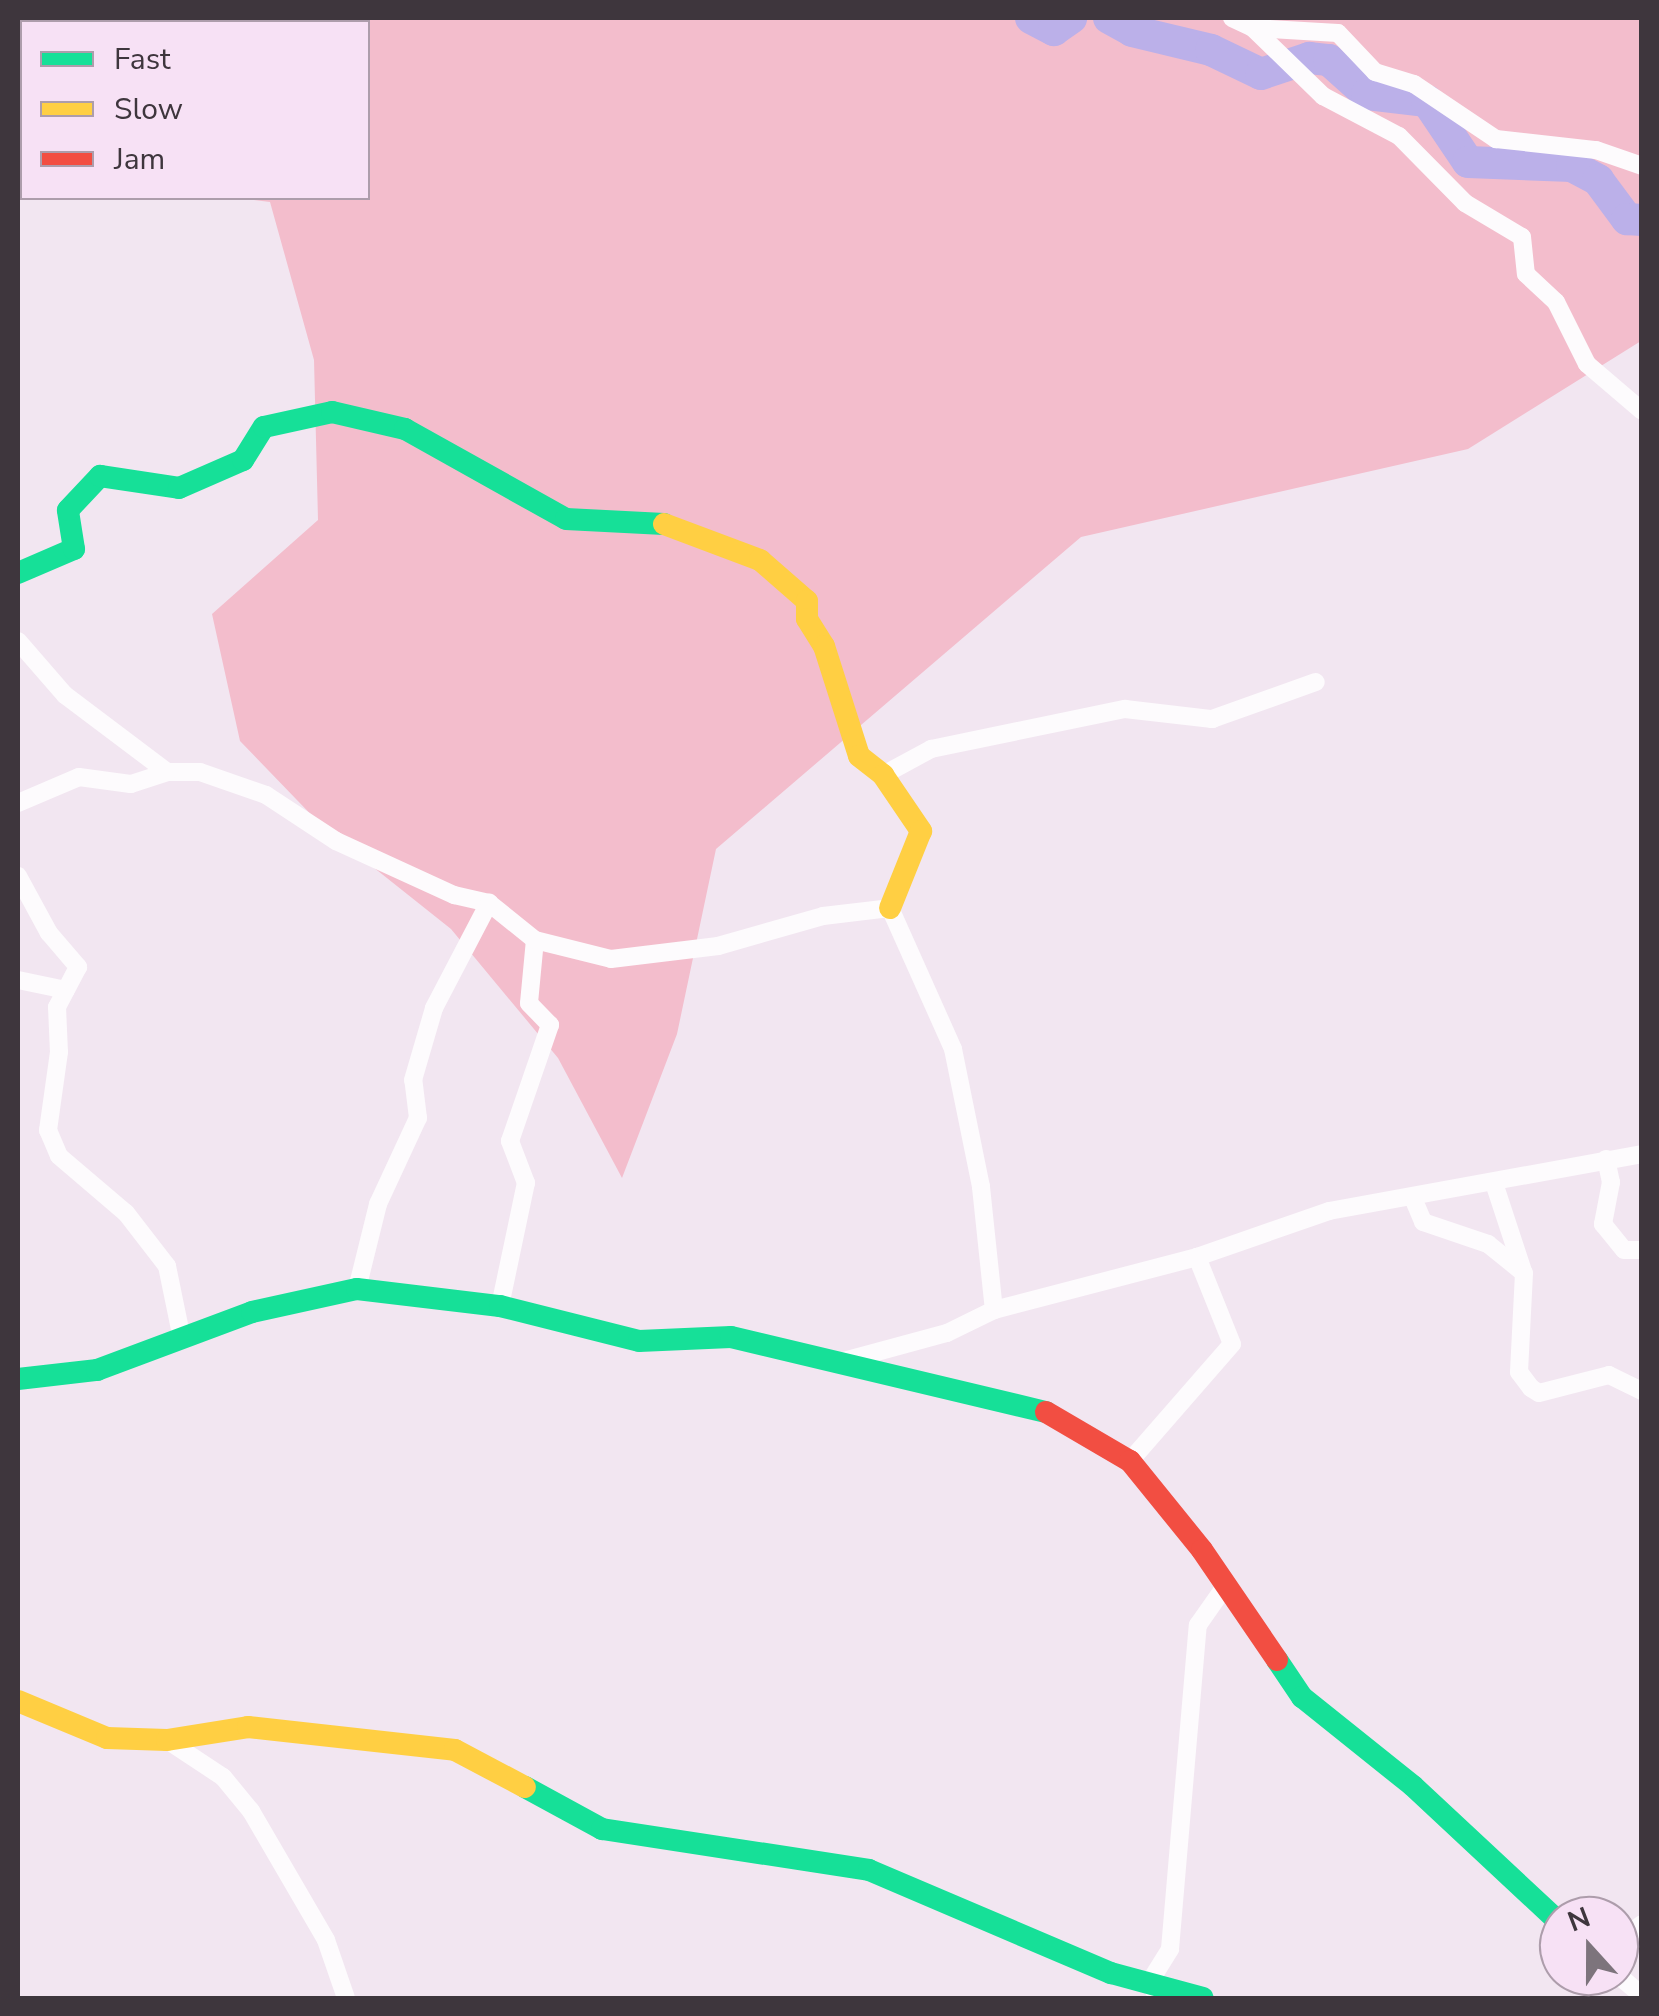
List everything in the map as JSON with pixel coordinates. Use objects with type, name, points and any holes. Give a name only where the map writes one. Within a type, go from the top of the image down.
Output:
[{"type":"street","points":[[1232,18],[1253,28],[1323,96],[1399,136],[1464,203],[1522,237],[1526,274],[1556,302],[1586,364],[1642,410]]},
{"type":"street","points":[[1253,28],[1338,33],[1375,72],[1414,84],[1496,140],[1596,150],[1642,166]]},
{"type":"street","points":[[18,573],[74,550],[68,510],[100,476],[179,488],[244,460],[264,426],[332,412],[405,429],[566,518],[675,525],[760,560],[786,590],[807,600],[807,619],[824,646],[859,756],[883,775],[921,831],[890,908],[953,1049],[981,1187],[994,1310]]},
{"type":"street","points":[[18,641],[65,695],[167,772]]},
{"type":"street","points":[[883,775],[931,749],[1125,709],[1212,720],[1316,682]]},
{"type":"street","points":[[18,803],[79,777],[130,784],[167,772],[200,772],[266,795],[336,841],[454,895],[489,903],[535,940],[611,959],[718,946],[823,916],[890,908]]},
{"type":"street","points":[[18,876],[78,968],[57,1007],[59,1052],[48,1130],[59,1156],[126,1213],[167,1266],[182,1338]]},
{"type":"street","points":[[358,1289],[378,1204],[418,1118],[413,1080],[434,1008],[489,903]]},
{"type":"street","points":[[500,1306],[526,1183],[510,1141],[550,1025],[529,1002],[535,940]]},
{"type":"street","points":[[18,980],[66,990]]},
{"type":"street","points":[[834,1363],[947,1333],[994,1310],[1197,1258],[1329,1211],[1495,1186],[1642,1154]]},
{"type":"street","points":[[1606,1160],[1612,1182],[1603,1224],[1624,1250],[1642,1250]]},
{"type":"street","points":[[1495,1186],[1524,1273],[1519,1372],[1539,1393],[1609,1375],[1642,1391]]},
{"type":"street","points":[[1414,1198],[1422,1222],[1488,1244],[1524,1273]]},
{"type":"street","points":[[1130,1461],[1232,1344],[1197,1258]]},
{"type":"street","points":[[18,1379],[98,1370],[252,1312],[358,1289],[500,1306],[639,1341],[730,1337],[1057,1414],[1130,1461],[1226,1585],[1302,1697],[1413,1786],[1539,1903]]},
{"type":"street","points":[[1154,1991],[1170,1948],[1198,1625],[1226,1585]]},
{"type":"street","points":[[18,1702],[76,1731],[167,1740],[248,1726],[455,1750],[602,1829],[869,1870],[1154,1991],[1203,1998]]},
{"type":"street","points":[[167,1740],[223,1777],[251,1811],[326,1940],[346,1998]]},
{"type":"shaded area","points":[[18,18],[1641,18],[1641,341],[1468,449],[1081,537],[716,849],[677,1034],[622,1178],[558,1058],[451,929],[324,828],[240,741],[212,614],[318,520],[314,360],[270,202],[254,200],[370,200],[370,20],[20,20],[20,90]]},
{"type":"waterway","points":[[1031,18],[1054,30],[1071,18]]},
{"type":"waterway","points":[[1109,18],[1132,31],[1211,50],[1261,74],[1309,58],[1329,60],[1367,94],[1427,101],[1468,162],[1572,166],[1598,180],[1627,219],[1642,220]]},
{"type":"traffic: fast","points":[[18,573],[74,549],[68,510],[100,476],[179,488],[243,460],[264,427],[332,412],[405,429],[566,519],[664,524]]},
{"type":"traffic: fast","points":[[18,1379],[97,1370],[252,1312],[357,1289],[500,1306],[639,1341],[731,1337],[1046,1412]]},
{"type":"traffic: fast","points":[[1277,1660],[1302,1697],[1413,1786],[1539,1903]]},
{"type":"traffic: fast","points":[[525,1787],[602,1829],[869,1870],[1111,1973],[1203,1998]]},
{"type":"traffic: slow","points":[[664,524],[760,560],[807,601],[807,619],[824,646],[859,756],[883,775],[921,831],[890,908]]},
{"type":"traffic: slow","points":[[18,1701],[107,1738],[167,1740],[248,1727],[455,1750],[525,1787]]},
{"type":"traffic: jam","points":[[1046,1412],[1130,1461],[1202,1550],[1277,1660]]}]
